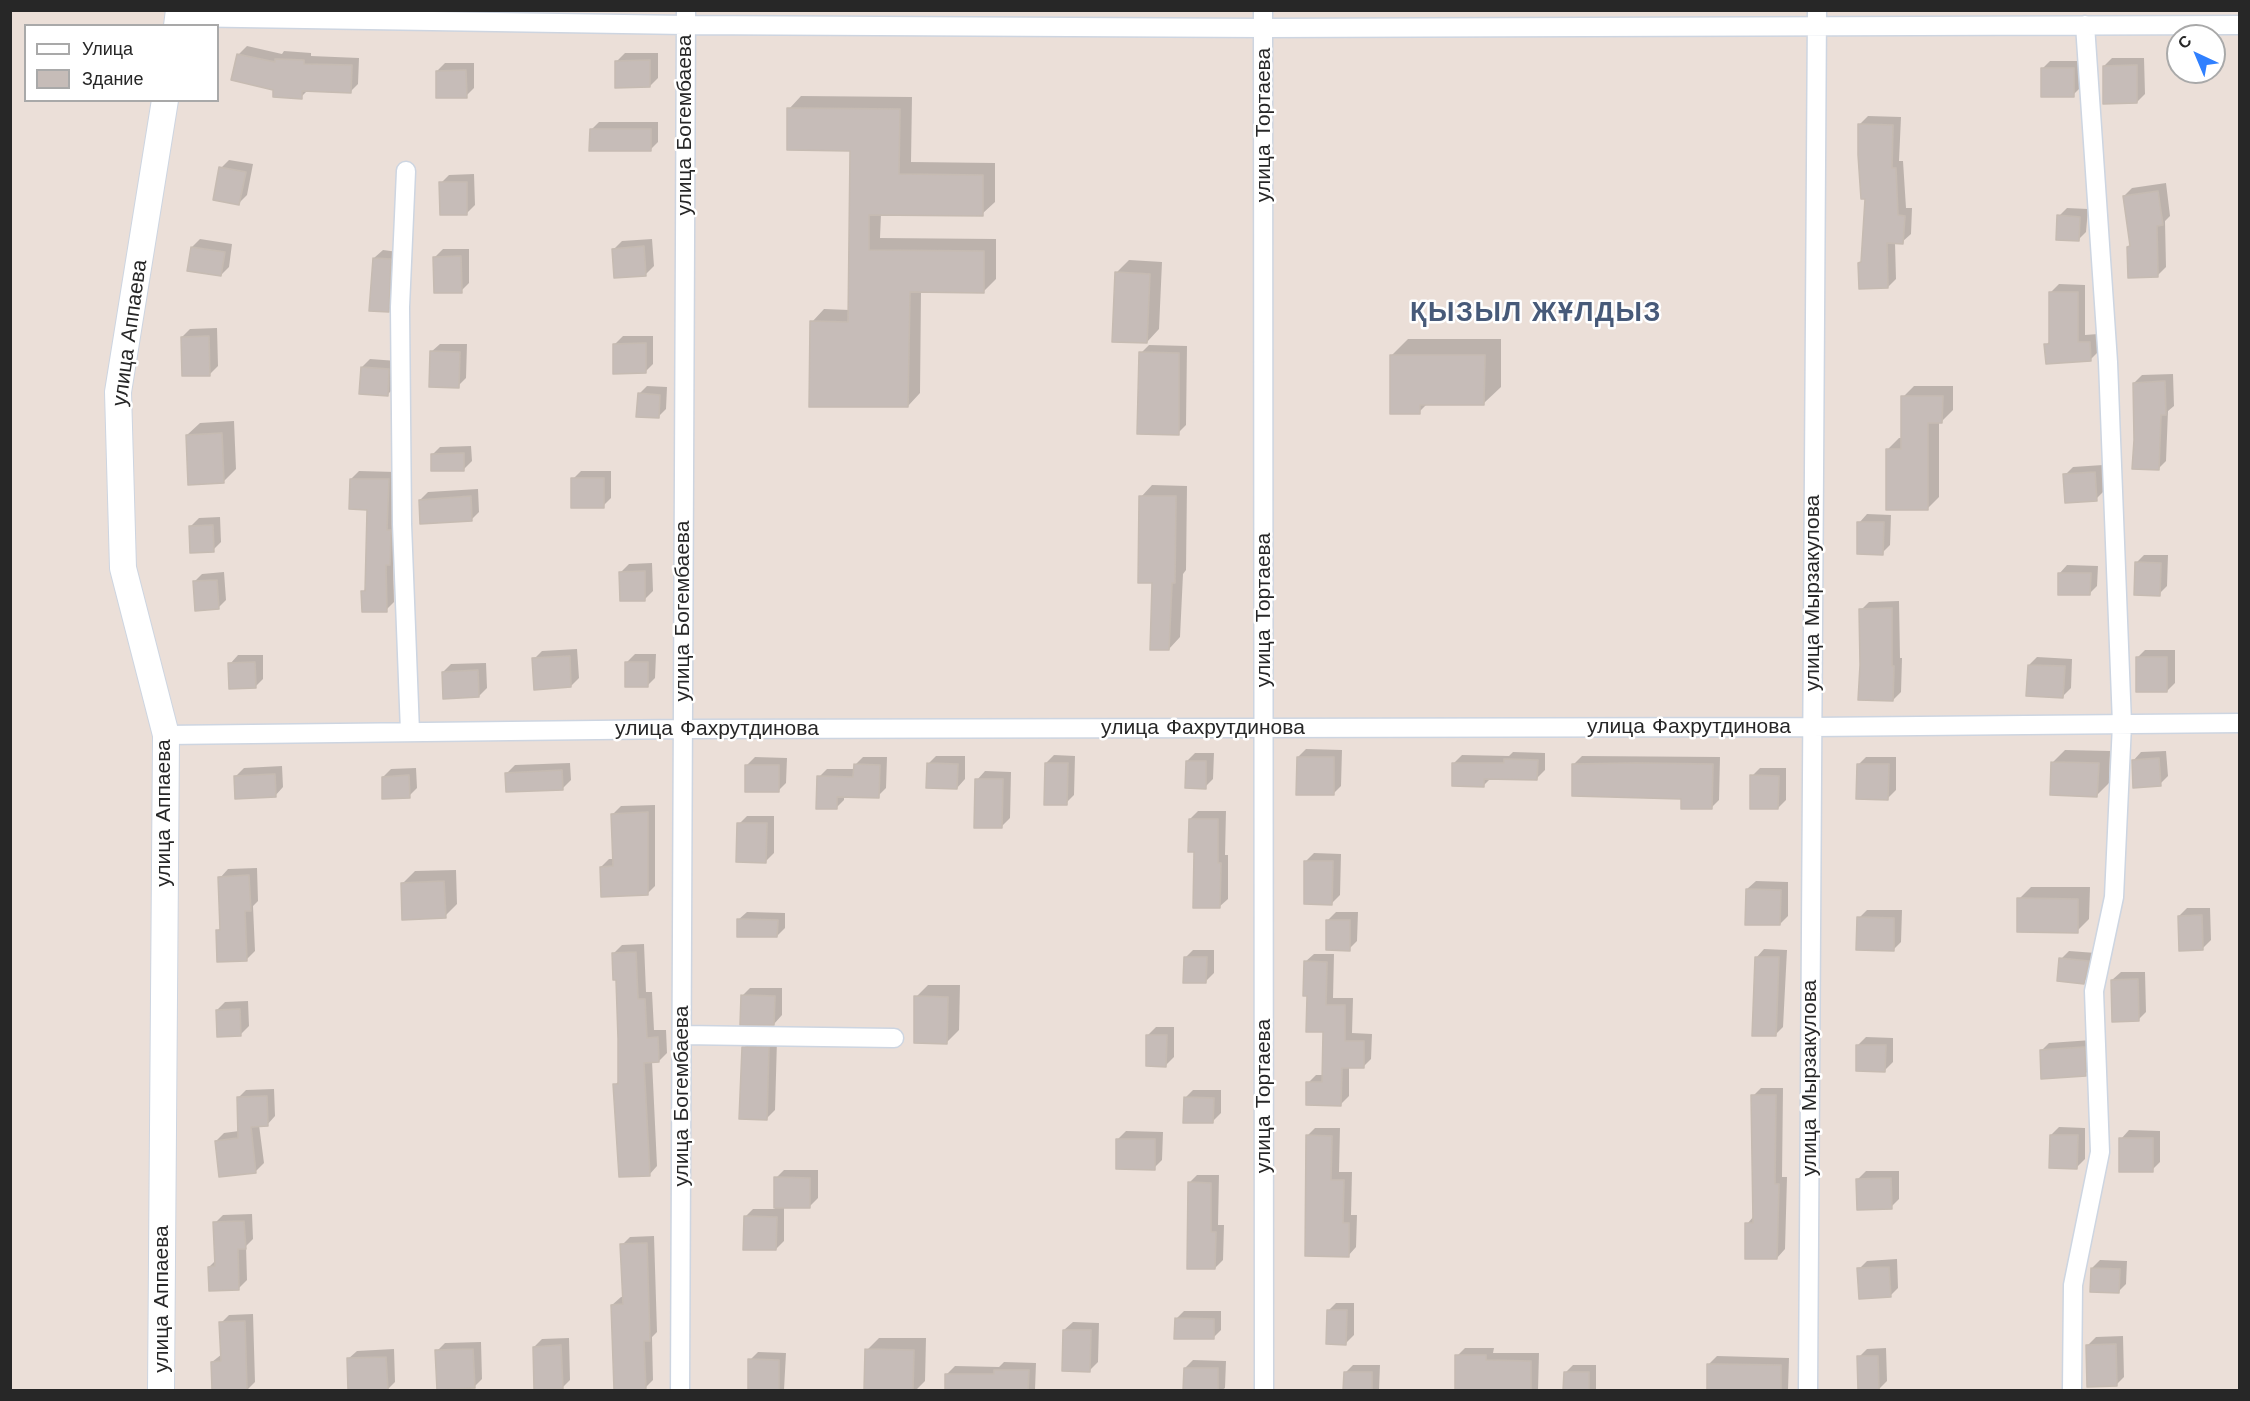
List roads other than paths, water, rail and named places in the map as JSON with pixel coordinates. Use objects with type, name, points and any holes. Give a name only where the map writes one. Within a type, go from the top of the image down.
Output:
[{"type":"main road","name":"улица Аппаева","points":[[161,1390],[166,735],[123,568],[118,392],[165,102]]},
{"type":"street","points":[[178,18],[1817,18],[2085,25],[2240,25]]},
{"type":"street","name":"улица Богембаева","points":[[681,1390],[686,18]]},
{"type":"street","name":"улица Мырзакулова","points":[[1808,1390],[1817,18]]},
{"type":"street","name":"улица Тортаева","points":[[1263,19],[1264,1390]]},
{"type":"street","points":[[2072,1390],[2073,1285],[2100,1152],[2094,991],[2114,897],[2122,724],[2108,362],[2085,25]]},
{"type":"street","points":[[406,171],[400,307],[402,524],[410,732]]},
{"type":"street","name":"улица Фахрутдинова","points":[[166,735],[683,729],[1812,727],[2240,723]]},
{"type":"street","points":[[682,1035],[894,1038]]},
{"type":"district","name":"ҚЫЗЫЛ ЖҰЛДЫЗ","points":[[1536,313]]}]
